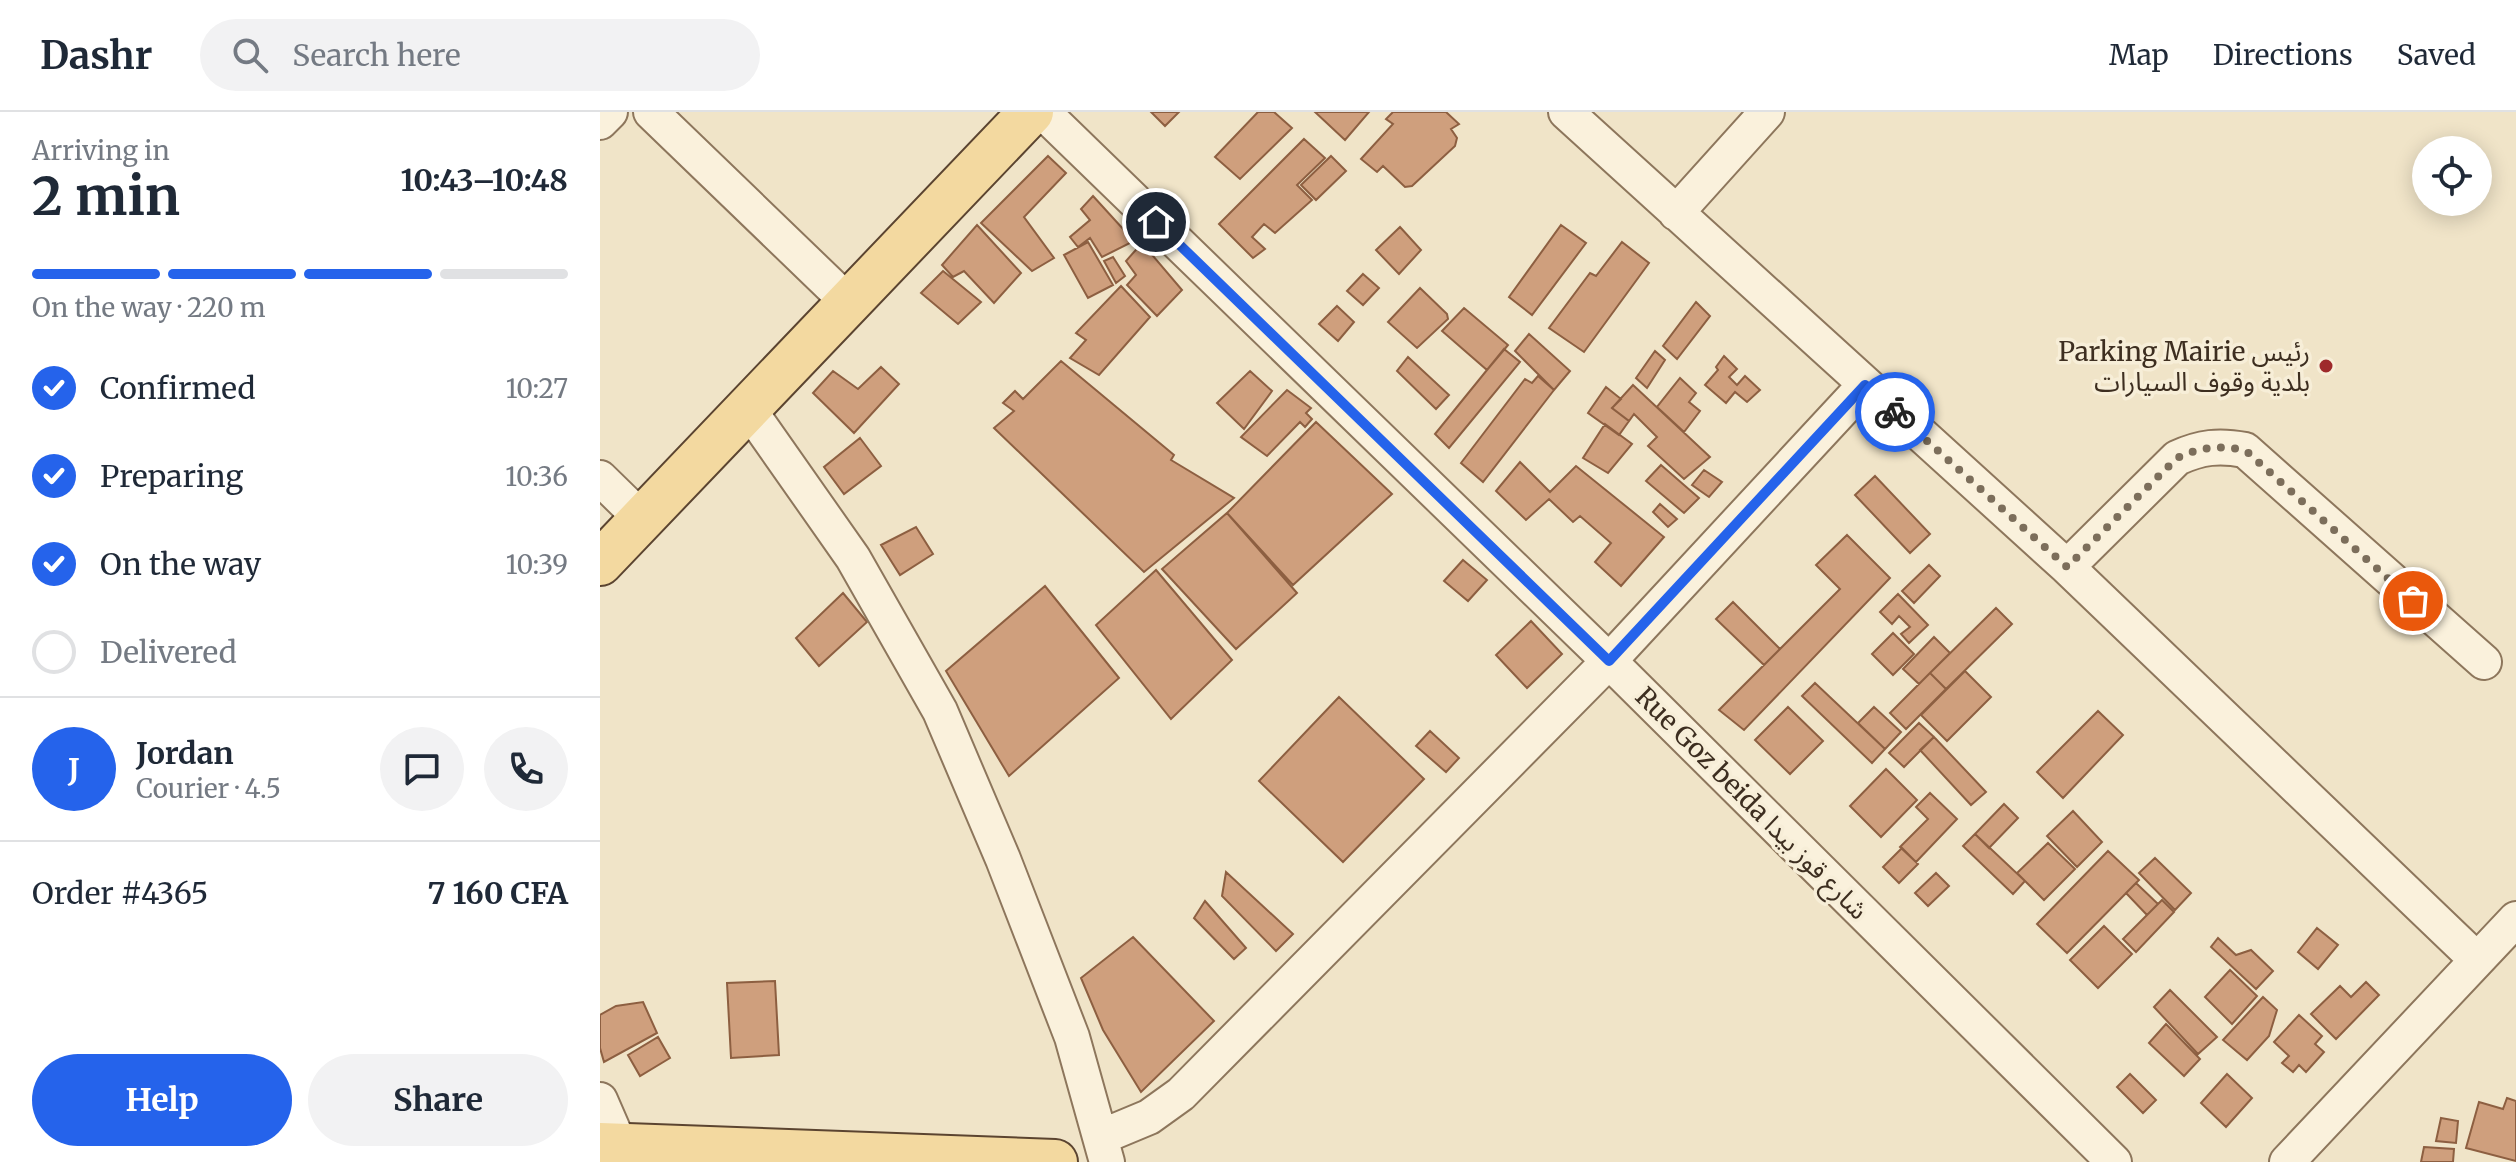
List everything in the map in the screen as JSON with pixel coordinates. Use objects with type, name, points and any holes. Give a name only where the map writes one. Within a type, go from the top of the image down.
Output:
[{"type":"main road","points":[[600,563],[1031,112]]},
{"type":"main road","points":[[610,1146],[1055,1162]]},
{"type":"street","points":[[600,122],[610,112]]},
{"type":"street","points":[[651,112],[848,302]]},
{"type":"street","name":"Rue Goz beida شارع قوز بيدا","points":[[1043,112],[1609,661],[2114,1162]]},
{"type":"street","points":[[1566,112],[2067,567],[2477,960]]},
{"type":"street","points":[[1676,213],[1767,112]]},
{"type":"street","points":[[747,407],[853,558],[940,711],[1003,859],[1072,1037],[1104,1150],[1181,1094],[1609,661],[1865,385]]},
{"type":"street","points":[[2067,567],[2177,458],[2199,448],[2222,446],[2245,450],[2484,662]]},
{"type":"street","points":[[600,478],[642,519]]},
{"type":"street","points":[[2287,1162],[2516,919]]},
{"type":"street","points":[[600,1100],[610,1146]]},
{"type":"building","points":[[1151,112],[1179,112],[1165,126]]},
{"type":"building","points":[[1258,112],[1274,112],[1292,128],[1240,179],[1215,157]]},
{"type":"building","points":[[1315,112],[1369,112],[1345,140]]},
{"type":"building","points":[[1393,112],[1446,112],[1459,124],[1451,129],[1457,138],[1455,146],[1412,186],[1405,187],[1383,166],[1377,172],[1361,159],[1393,124],[1386,119]]},
{"type":"building","points":[[1304,139],[1325,158],[1297,185],[1312,200],[1275,233],[1264,224],[1252,237],[1265,249],[1253,258],[1219,224]]},
{"type":"building","points":[[1048,156],[1066,173],[1024,217],[1054,258],[1032,271],[981,223]]},
{"type":"building","points":[[1331,156],[1346,171],[1316,200],[1301,185]]},
{"type":"building","points":[[1093,196],[1134,241],[1102,257],[1090,238],[1078,247],[1070,237],[1090,220],[1081,209]]},
{"type":"building","points":[[977,225],[1021,273],[994,303],[964,271],[953,277],[942,265]]},
{"type":"building","points":[[1561,225],[1586,243],[1532,315],[1509,297]]},
{"type":"building","points":[[1400,227],[1421,250],[1399,274],[1376,250]]},
{"type":"building","points":[[1088,242],[1113,285],[1088,298],[1064,255]]},
{"type":"building","points":[[1622,242],[1649,263],[1584,352],[1549,328],[1590,273],[1596,276]]},
{"type":"building","points":[[1142,243],[1182,290],[1157,316],[1127,285],[1136,275],[1126,261]]},
{"type":"building","points":[[1113,257],[1125,276],[1116,283],[1104,261]]},
{"type":"building","points":[[943,271],[981,302],[958,324],[921,293]]},
{"type":"building","points":[[1363,274],[1379,288],[1363,305],[1347,291]]},
{"type":"building","points":[[1121,286],[1150,317],[1099,375],[1070,358],[1086,340],[1076,333]]},
{"type":"building","points":[[1420,288],[1447,314],[1448,319],[1417,348],[1388,322]]},
{"type":"building","points":[[1696,302],[1710,316],[1677,359],[1663,346]]},
{"type":"building","points":[[1337,306],[1354,322],[1338,341],[1319,324]]},
{"type":"building","points":[[1464,308],[1508,345],[1487,370],[1442,331]]},
{"type":"building","points":[[1529,334],[1570,371],[1554,390],[1515,351]]},
{"type":"building","points":[[1504,349],[1520,362],[1449,448],[1435,434]]},
{"type":"building","points":[[1655,351],[1665,360],[1647,388],[1636,378]]},
{"type":"building","points":[[1724,356],[1737,369],[1729,377],[1737,385],[1745,376],[1760,390],[1747,402],[1735,392],[1726,403],[1705,385],[1718,370],[1716,367]]},
{"type":"building","points":[[1408,357],[1449,395],[1436,409],[1397,371]]},
{"type":"building","points":[[1061,361],[1174,455],[1171,460],[1234,498],[1144,572],[994,428],[1014,411],[1003,403],[1015,391],[1023,399]]},
{"type":"building","points":[[881,367],[899,384],[854,433],[813,393],[833,371],[858,389]]},
{"type":"building","points":[[1250,371],[1272,391],[1244,429],[1217,403]]},
{"type":"building","points":[[1538,376],[1554,390],[1483,482],[1461,463],[1525,379],[1532,383]]},
{"type":"building","points":[[1680,378],[1696,393],[1689,402],[1700,411],[1684,432],[1657,407]]},
{"type":"building","points":[[1633,385],[1710,457],[1684,479],[1648,446],[1657,437],[1634,414],[1629,421],[1612,408]]},
{"type":"building","points":[[1606,387],[1621,399],[1612,408],[1629,421],[1619,435],[1588,413]]},
{"type":"building","points":[[1287,390],[1311,408],[1306,413],[1312,419],[1305,427],[1300,422],[1267,456],[1241,437]]},
{"type":"building","points":[[1316,422],[1392,494],[1293,585],[1227,513]]},
{"type":"building","points":[[1605,424],[1632,444],[1608,473],[1583,458]]},
{"type":"building","points":[[860,438],[881,466],[844,494],[824,467]]},
{"type":"building","points":[[1520,462],[1550,492],[1576,466],[1664,537],[1621,586],[1595,562],[1611,543],[1580,516],[1573,522],[1549,499],[1526,520],[1496,491]]},
{"type":"building","points":[[1661,465],[1699,498],[1684,513],[1646,481]]},
{"type":"building","points":[[1704,470],[1722,482],[1709,497],[1692,485]]},
{"type":"building","points":[[1875,476],[1930,534],[1910,553],[1855,495]]},
{"type":"building","points":[[1660,504],[1677,519],[1668,527],[1653,512]]},
{"type":"building","points":[[1227,513],[1297,593],[1236,649],[1162,569]]},
{"type":"building","points":[[916,527],[933,554],[900,575],[881,545]]},
{"type":"building","points":[[1847,535],[1890,578],[1744,730],[1719,710],[1840,589],[1816,565]]},
{"type":"building","points":[[1463,560],[1487,580],[1468,601],[1444,581]]},
{"type":"building","points":[[1929,565],[1940,576],[1914,603],[1902,591]]},
{"type":"building","points":[[1156,570],[1232,660],[1171,719],[1096,625]]},
{"type":"building","points":[[1045,586],[1119,678],[1009,776],[946,671]]},
{"type":"building","points":[[843,593],[867,622],[819,666],[796,638]]},
{"type":"building","points":[[1898,594],[1928,625],[1909,643],[1901,634],[1910,627],[1899,616],[1892,624],[1880,612]]},
{"type":"building","points":[[1733,602],[1780,649],[1764,665],[1716,619]]},
{"type":"building","points":[[1996,608],[2012,624],[1946,689],[1930,673]]},
{"type":"building","points":[[1531,621],[1562,654],[1527,688],[1496,655]]},
{"type":"building","points":[[1893,633],[1914,654],[1893,675],[1872,654]]},
{"type":"building","points":[[1934,637],[1950,653],[1919,684],[1903,669]]},
{"type":"building","points":[[1965,671],[1991,697],[1947,741],[1921,715]]},
{"type":"building","points":[[1930,673],[1946,689],[1906,729],[1890,713]]},
{"type":"building","points":[[1815,683],[1885,749],[1872,763],[1802,696]]},
{"type":"building","points":[[1339,697],[1424,779],[1343,862],[1259,781]]},
{"type":"building","points":[[1788,707],[1823,741],[1790,774],[1755,740]]},
{"type":"building","points":[[1874,707],[1901,732],[1885,749],[1858,723]]},
{"type":"building","points":[[2098,711],[2123,735],[2063,798],[2037,772]]},
{"type":"building","points":[[1919,723],[1934,737],[1904,767],[1889,753]]},
{"type":"building","points":[[1430,731],[1459,758],[1446,772],[1416,746]]},
{"type":"building","points":[[1934,737],[1986,792],[1971,805],[1920,750]]},
{"type":"building","points":[[1886,769],[1917,800],[1881,837],[1850,806]]},
{"type":"building","points":[[1930,793],[1957,819],[1916,862],[1900,847],[1928,819],[1916,807]]},
{"type":"building","points":[[2004,804],[2018,818],[1989,848],[1975,834]]},
{"type":"building","points":[[2073,811],[2102,842],[2077,867],[2047,836]]},
{"type":"building","points":[[1975,834],[2025,881],[2013,894],[1963,846]]},
{"type":"building","points":[[2048,843],[2075,869],[2044,900],[2017,873]]},
{"type":"building","points":[[1902,848],[1918,864],[1899,883],[1883,867]]},
{"type":"building","points":[[2108,851],[2139,880],[2067,953],[2037,924]]},
{"type":"building","points":[[2155,858],[2191,893],[2175,910],[2139,873]]},
{"type":"building","points":[[1226,872],[1293,934],[1276,951],[1222,896]]},
{"type":"building","points":[[1936,873],[1949,886],[1928,906],[1915,893]]},
{"type":"building","points":[[2136,883],[2158,904],[2147,915],[2126,893]]},
{"type":"building","points":[[2162,900],[2174,912],[2136,952],[2123,939]]},
{"type":"building","points":[[1205,901],[1246,948],[1234,959],[1194,918]]},
{"type":"building","points":[[2104,926],[2132,954],[2098,988],[2070,960]]},
{"type":"building","points":[[2317,928],[2338,945],[2318,969],[2298,952]]},
{"type":"building","points":[[1133,937],[1214,1021],[1141,1092],[1103,1030],[1081,978]]},
{"type":"building","points":[[2218,938],[2236,955],[2251,950],[2273,971],[2256,989],[2211,947]]},
{"type":"building","points":[[2230,970],[2257,996],[2232,1024],[2205,997]]},
{"type":"building","points":[[775,981],[779,1055],[731,1058],[727,983]]},
{"type":"building","points":[[2366,982],[2379,995],[2336,1039],[2311,1014],[2340,986],[2351,997]]},
{"type":"building","points":[[2170,990],[2217,1037],[2198,1054],[2154,1007]]},
{"type":"building","points":[[2263,997],[2277,1010],[2269,1036],[2247,1060],[2223,1040]]},
{"type":"building","points":[[643,1002],[657,1033],[604,1062],[600,1048],[600,1015],[616,1006]]},
{"type":"building","points":[[2299,1015],[2322,1036],[2315,1044],[2324,1052],[2306,1072],[2299,1065],[2293,1072],[2282,1063],[2289,1056],[2274,1042]]},
{"type":"building","points":[[2166,1024],[2200,1059],[2184,1076],[2149,1043]]},
{"type":"building","points":[[658,1037],[670,1058],[640,1076],[628,1055]]},
{"type":"building","points":[[2130,1074],[2156,1100],[2143,1113],[2117,1087]]},
{"type":"building","points":[[2227,1074],[2252,1098],[2226,1127],[2201,1103]]},
{"type":"building","points":[[2507,1098],[2516,1101],[2516,1161],[2466,1148],[2479,1102],[2503,1109]]},
{"type":"building","points":[[2441,1118],[2458,1121],[2456,1143],[2436,1141]]},
{"type":"building","points":[[2424,1147],[2454,1149],[2453,1162],[2421,1162]]},
{"type":"way so far","points":[[1895,412],[2067,567],[2177,458],[2199,448],[2222,446],[2245,450],[2413,601]]},
{"type":"place","name":"Parking Mairie رئيس بلدية وقوف السيارات","points":[[2326,366]]},
{"type":"route","points":[[1156,222],[1609,661],[1865,385],[1895,412]]}]
